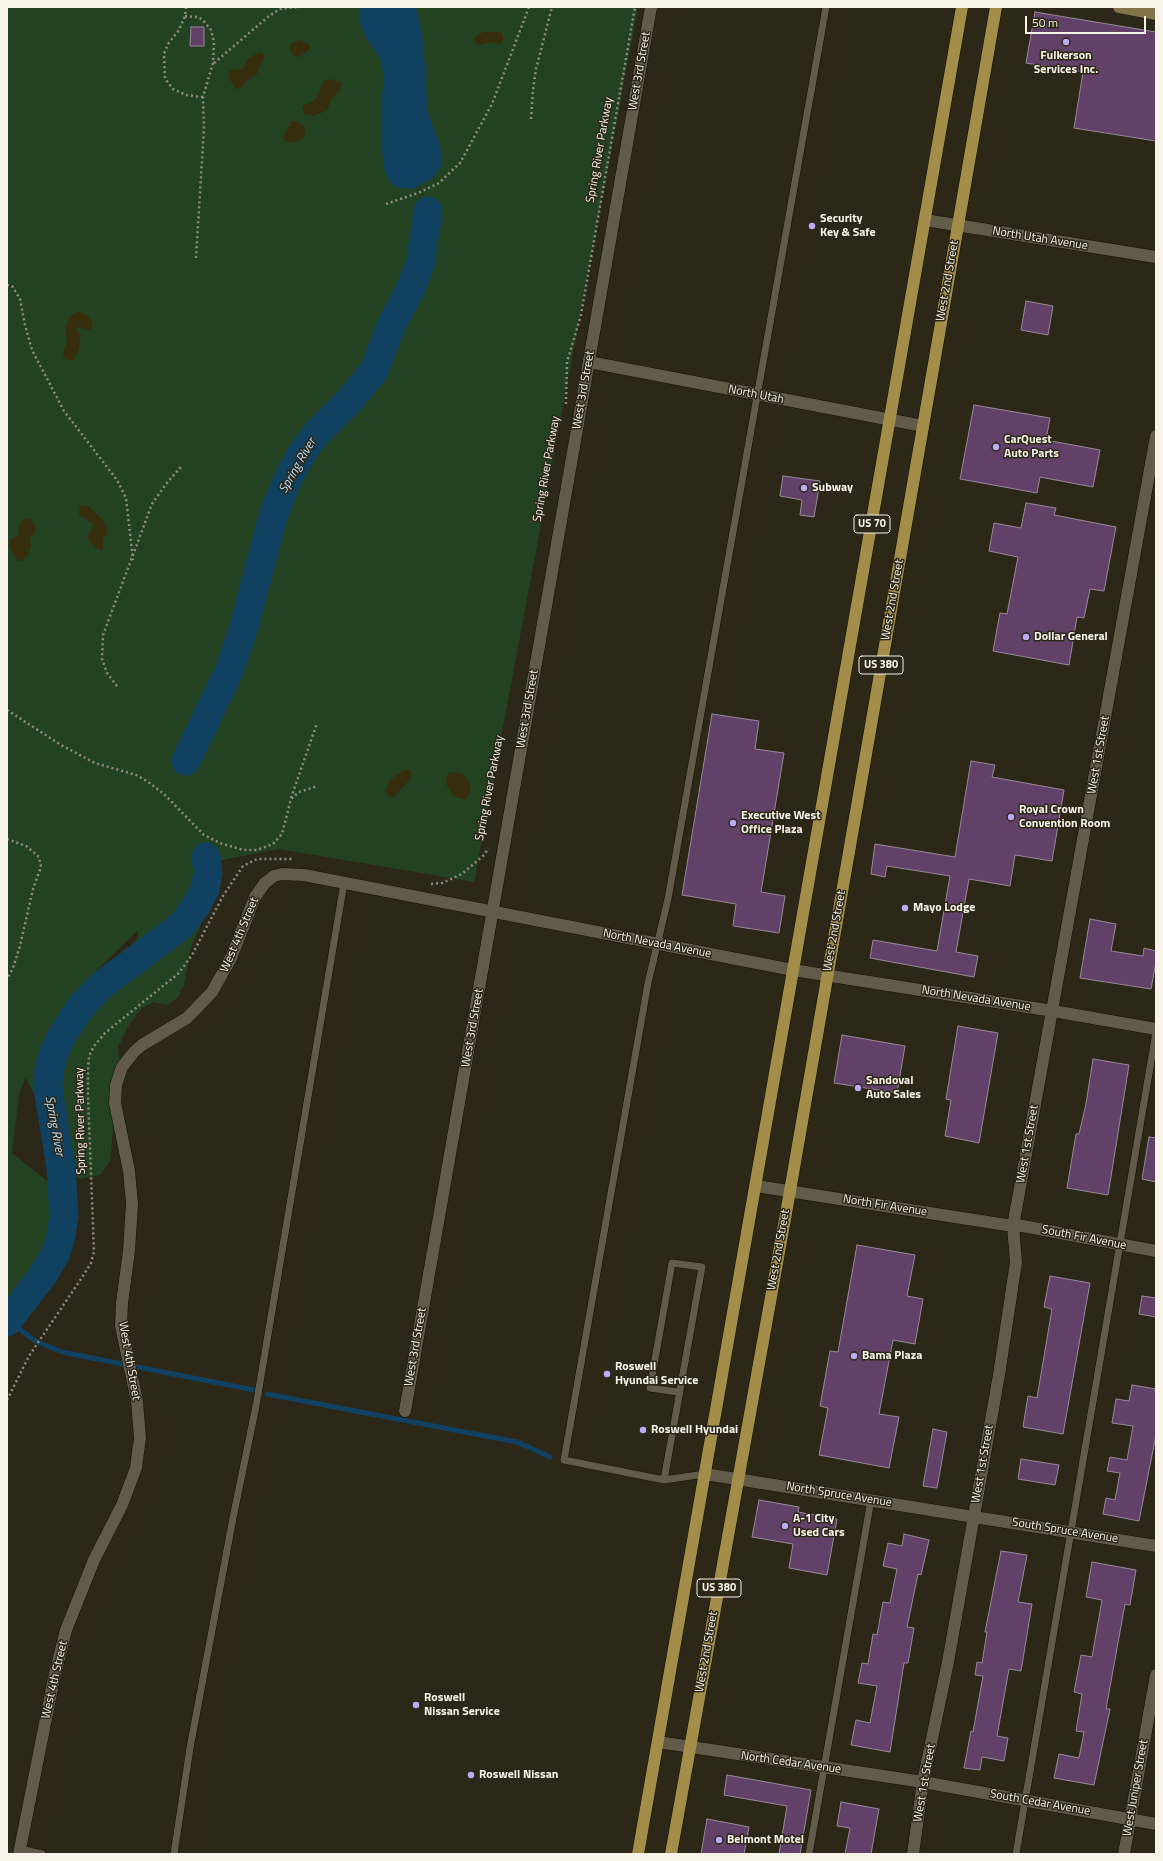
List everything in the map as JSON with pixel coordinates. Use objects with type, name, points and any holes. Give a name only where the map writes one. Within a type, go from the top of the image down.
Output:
[{"type":"main road","name":"US 70","points":[[638,1854],[962,7]]},
{"type":"main road","name":"West 2nd Street","points":[[671,1854],[790,1191],[996,7]]},
{"type":"street","name":"West 3rd Street","points":[[404,1411],[651,7]]},
{"type":"street","points":[[1124,7],[1156,14]]},
{"type":"street","name":"North Utah Avenue","points":[[925,220],[1156,257]]},
{"type":"street","name":"North Utah","points":[[589,362],[890,421],[923,426]]},
{"type":"street","name":"West 1st Street","points":[[913,1854],[923,1782],[948,1662],[999,1375],[1016,1262],[1013,1226],[1156,436]]},
{"type":"street","name":"North Nevada Avenue","points":[[265,883],[274,876],[291,874],[793,970],[1053,1011],[1156,1030]]},
{"type":"street","name":"West 4th Street","points":[[20,1851],[54,1678],[66,1630],[91,1567],[122,1505],[136,1468],[140,1438],[137,1400],[121,1326],[122,1303],[129,1251],[132,1204],[129,1171],[115,1103],[116,1084],[122,1067],[134,1052],[142,1045],[187,1018],[212,992],[231,958],[255,897],[265,883]]},
{"type":"street","name":"North Fir Avenue","points":[[756,1186],[1013,1226]]},
{"type":"street","name":"South Fir Avenue","points":[[1013,1226],[1017,1225],[1156,1251]]},
{"type":"street","name":"North Spruce Avenue","points":[[705,1474],[973,1517]]},
{"type":"street","name":"South Spruce Avenue","points":[[973,1517],[1156,1546]]},
{"type":"street","name":"West Juniper Street","points":[[1124,1854],[1156,1675]]},
{"type":"street","name":"North Cedar Avenue","points":[[658,1742],[923,1782]]},
{"type":"street","name":"South Cedar Avenue","points":[[923,1782],[1156,1824]]},
{"type":"lane","points":[[705,1474],[664,1480],[564,1460],[648,983],[668,898],[826,7]]},
{"type":"lane","points":[[174,1854],[192,1740],[233,1518],[256,1406],[344,883]]},
{"type":"lane","points":[[1016,1854],[1118,1245],[1156,1030]]},
{"type":"lane","points":[[664,1480],[678,1392],[702,1267],[672,1263],[650,1388],[678,1392]]},
{"type":"lane","points":[[809,1854],[871,1500]]},
{"type":"lane","points":[[20,1851],[42,1854]]},
{"type":"path","points":[[186,7],[185,16],[179,30],[168,44],[164,54],[165,79],[173,89],[186,96],[203,97]]},
{"type":"path","points":[[213,63],[269,16],[280,10],[300,7]]},
{"type":"path","points":[[386,204],[418,193],[439,183],[460,163],[492,104],[530,7]]},
{"type":"path","points":[[531,119],[536,69],[552,7]]},
{"type":"path","name":"Spring River Parkway","points":[[566,408],[565,384],[567,362],[580,316],[635,7]]},
{"type":"path","points":[[185,16],[198,17],[211,30],[214,42],[213,63],[203,97],[204,128],[196,258]]},
{"type":"path","points":[[7,285],[12,286],[20,299],[25,326],[32,350],[64,412],[117,480],[126,498],[132,560]]},
{"type":"path","points":[[117,686],[107,673],[102,658],[103,635],[152,504],[166,484],[181,467]]},
{"type":"path","points":[[7,710],[61,745],[95,763],[136,775],[147,781],[164,794],[204,835],[220,843],[243,850],[257,850],[274,844],[282,834],[291,799],[317,723]]},
{"type":"path","points":[[291,799],[299,792],[318,786]]},
{"type":"path","points":[[7,839],[26,846],[39,857],[41,867],[20,946],[13,968],[7,979]]},
{"type":"path","name":"Spring River Parkway","points":[[424,883],[442,883],[462,874],[485,854],[491,842]]},
{"type":"path","name":"Spring River Parkway","points":[[7,1400],[36,1346],[91,1263],[94,1252],[88,1070],[89,1056],[94,1046],[105,1033],[179,973],[192,955],[223,896],[243,866],[257,860],[296,859]]},
{"type":"green space","points":[[7,7],[638,7],[474,882],[279,849],[218,861],[195,881],[193,899],[200,913],[201,925],[191,948],[184,985],[177,999],[166,1005],[153,1002],[141,1009],[129,1025],[118,1047],[121,1077],[114,1119],[110,1161],[100,1175],[81,1179],[70,1174],[64,1158],[62,1140],[25,1078],[19,1095],[12,1153],[52,1185],[60,1198],[67,1222],[67,1241],[61,1263],[43,1287],[30,1296],[12,1300],[7,1305]],"holes":[[[138,930],[138,936],[116,965],[96,983],[80,987]]]},
{"type":"sand","points":[[483,32],[500,32],[503,35],[501,44],[490,42],[478,45],[474,38]]},
{"type":"sand","points":[[302,40],[310,45],[310,49],[299,57],[294,56],[289,49],[290,45],[293,42]]},
{"type":"sand","points":[[259,52],[265,55],[257,74],[245,82],[242,88],[235,88],[228,76],[229,71],[236,69],[242,70],[248,59]]},
{"type":"sand","points":[[329,79],[341,82],[340,90],[330,100],[328,110],[314,116],[304,114],[302,106],[312,102],[317,97],[324,81]]},
{"type":"sand","points":[[292,121],[296,121],[305,126],[305,133],[303,138],[299,141],[288,143],[284,140],[284,135]]},
{"type":"sand","points":[[78,311],[87,315],[93,323],[91,329],[89,330],[78,327],[77,330],[80,336],[79,349],[74,360],[70,361],[64,358],[63,353],[67,343],[65,328],[70,317]]},
{"type":"sand","points":[[80,505],[90,507],[104,522],[107,529],[107,534],[103,538],[103,550],[96,548],[89,540],[88,536],[93,527],[92,523],[79,515]]},
{"type":"sand","points":[[26,519],[31,519],[36,528],[35,532],[30,538],[31,546],[28,555],[22,561],[18,561],[10,548],[9,540],[18,536],[21,522]]},
{"type":"sand","points":[[404,770],[410,770],[412,777],[394,797],[389,796],[385,791],[390,780]]},
{"type":"sand","points":[[449,773],[462,773],[468,779],[471,787],[467,799],[460,799],[453,795],[446,784],[446,778]]},
{"type":"water","points":[[360,7],[416,7],[422,34],[427,110],[440,145],[442,165],[433,178],[413,189],[395,187],[385,174],[382,150],[381,103],[384,81],[381,60],[366,38],[359,20]]},
{"type":"building","points":[[1035,12],[1156,32],[1156,141],[1074,128],[1083,72],[1026,63]]},
{"type":"building","points":[[191,27],[204,27],[204,46],[190,46]]},
{"type":"building","points":[[1026,301],[1053,306],[1048,335],[1021,330]]},
{"type":"building","points":[[974,405],[1050,418],[1046,440],[1100,450],[1093,487],[1040,477],[1037,493],[960,479]]},
{"type":"building","points":[[783,476],[820,481],[814,517],[800,515],[802,500],[780,496]]},
{"type":"building","points":[[1026,503],[1056,508],[1054,515],[1116,527],[1104,591],[1090,589],[1084,618],[1077,617],[1069,665],[993,651],[1000,613],[1007,614],[1018,557],[989,551],[994,523],[1021,528]]},
{"type":"building","name":"Executive West Office Plaza","points":[[712,714],[759,721],[755,749],[784,753],[761,892],[785,896],[779,933],[733,926],[736,904],[682,895]]},
{"type":"building","points":[[971,761],[995,765],[992,777],[1064,790],[1052,861],[1015,855],[1010,886],[969,879],[956,952],[978,956],[974,977],[870,958],[873,940],[937,951],[950,876],[887,866],[885,877],[871,874],[875,844],[955,857]]},
{"type":"building","points":[[1090,919],[1116,924],[1111,951],[1143,956],[1144,948],[1156,951],[1156,962],[1151,989],[1080,978]]},
{"type":"building","points":[[958,1026],[998,1033],[979,1143],[945,1136],[951,1100],[946,1099]]},
{"type":"building","points":[[842,1035],[905,1046],[897,1093],[834,1083]]},
{"type":"building","points":[[1093,1059],[1129,1065],[1108,1195],[1067,1188],[1076,1134],[1079,1134],[1086,1104]]},
{"type":"building","points":[[1149,1137],[1156,1138],[1156,1182],[1142,1179]]},
{"type":"building","name":"Bama Plaza","points":[[857,1245],[915,1255],[907,1296],[923,1299],[915,1344],[893,1340],[879,1414],[899,1417],[889,1468],[819,1455],[828,1408],[820,1406],[830,1351],[838,1352]]},
{"type":"building","points":[[1050,1276],[1090,1283],[1063,1434],[1023,1427],[1028,1396],[1037,1398],[1052,1309],[1044,1307]]},
{"type":"building","points":[[1142,1296],[1156,1298],[1156,1317],[1139,1314]]},
{"type":"building","points":[[1132,1385],[1156,1389],[1156,1435],[1139,1521],[1103,1514],[1106,1498],[1115,1500],[1120,1473],[1107,1471],[1110,1457],[1127,1460],[1133,1426],[1112,1423],[1116,1399],[1129,1401]]},
{"type":"building","points":[[933,1429],[947,1432],[937,1488],[923,1486]]},
{"type":"building","points":[[1021,1459],[1059,1465],[1055,1485],[1018,1479]]},
{"type":"building","points":[[759,1500],[799,1507],[798,1512],[837,1519],[827,1575],[789,1568],[793,1544],[752,1537]]},
{"type":"building","points":[[904,1534],[929,1540],[921,1575],[918,1574],[907,1627],[914,1628],[908,1663],[904,1663],[890,1752],[851,1745],[856,1720],[870,1723],[877,1686],[858,1683],[862,1663],[868,1664],[873,1634],[877,1635],[883,1602],[890,1603],[897,1569],[883,1566],[888,1543],[902,1546]]},
{"type":"building","points":[[1001,1551],[1027,1555],[1018,1602],[1032,1604],[1021,1671],[1009,1669],[997,1736],[1008,1738],[1004,1761],[982,1757],[980,1770],[964,1768],[971,1731],[973,1732],[983,1676],[975,1675],[977,1662],[982,1663],[987,1632],[985,1632]]},
{"type":"building","points":[[1092,1562],[1136,1570],[1130,1605],[1125,1604],[1106,1709],[1110,1709],[1094,1785],[1054,1778],[1059,1754],[1079,1758],[1084,1732],[1076,1731],[1082,1694],[1074,1692],[1081,1655],[1092,1657],[1102,1600],[1086,1597]]},
{"type":"building","points":[[727,1775],[811,1790],[800,1854],[779,1854],[787,1806],[724,1795]]},
{"type":"building","points":[[841,1802],[879,1809],[871,1854],[845,1854],[850,1828],[837,1826]]},
{"type":"building","points":[[707,1819],[749,1827],[744,1854],[701,1854]]},
{"type":"waterway","name":"Spring River","points":[[186,761],[230,669],[244,627],[274,513],[288,479],[302,453],[316,434],[349,401],[374,371],[392,324],[410,290],[420,265],[428,211]]},
{"type":"waterway","name":"Spring River","points":[[7,1322],[43,1275],[56,1253],[61,1236],[64,1216],[61,1168],[48,1089],[49,1071],[54,1052],[64,1032],[83,1004],[103,984],[182,925],[196,906],[205,889],[208,873],[206,857]]},
{"type":"waterway","points":[[8,1320],[35,1341],[62,1352],[254,1390]]},
{"type":"waterway","points":[[267,1394],[517,1442],[550,1457]]},
{"type":"place","name":"Fulkerson Services Inc.","points":[[1066,42]]},
{"type":"place","name":"Security Key & Safe","points":[[812,226]]},
{"type":"place","name":"CarQuest Auto Parts","points":[[996,447]]},
{"type":"place","name":"Subway","points":[[804,488]]},
{"type":"place","name":"Dollar General","points":[[1026,637]]},
{"type":"place","name":"Royal Crown Convention Room","points":[[1011,817]]},
{"type":"place","name":"Executive West Office Plaza","points":[[733,823]]},
{"type":"place","name":"Mayo Lodge","points":[[905,908]]},
{"type":"place","name":"Sandoval Auto Sales","points":[[858,1088]]},
{"type":"place","name":"Bama Plaza","points":[[854,1356]]},
{"type":"place","name":"Roswell Hyundai Service","points":[[607,1374]]},
{"type":"place","name":"Roswell Hyundai","points":[[643,1430]]},
{"type":"place","name":"A-1 City Used Cars","points":[[785,1526]]},
{"type":"place","name":"Roswell Nissan Service","points":[[416,1705]]},
{"type":"place","name":"Roswell Nissan","points":[[471,1775]]},
{"type":"place","name":"Belmont Motel","points":[[719,1840]]}]
